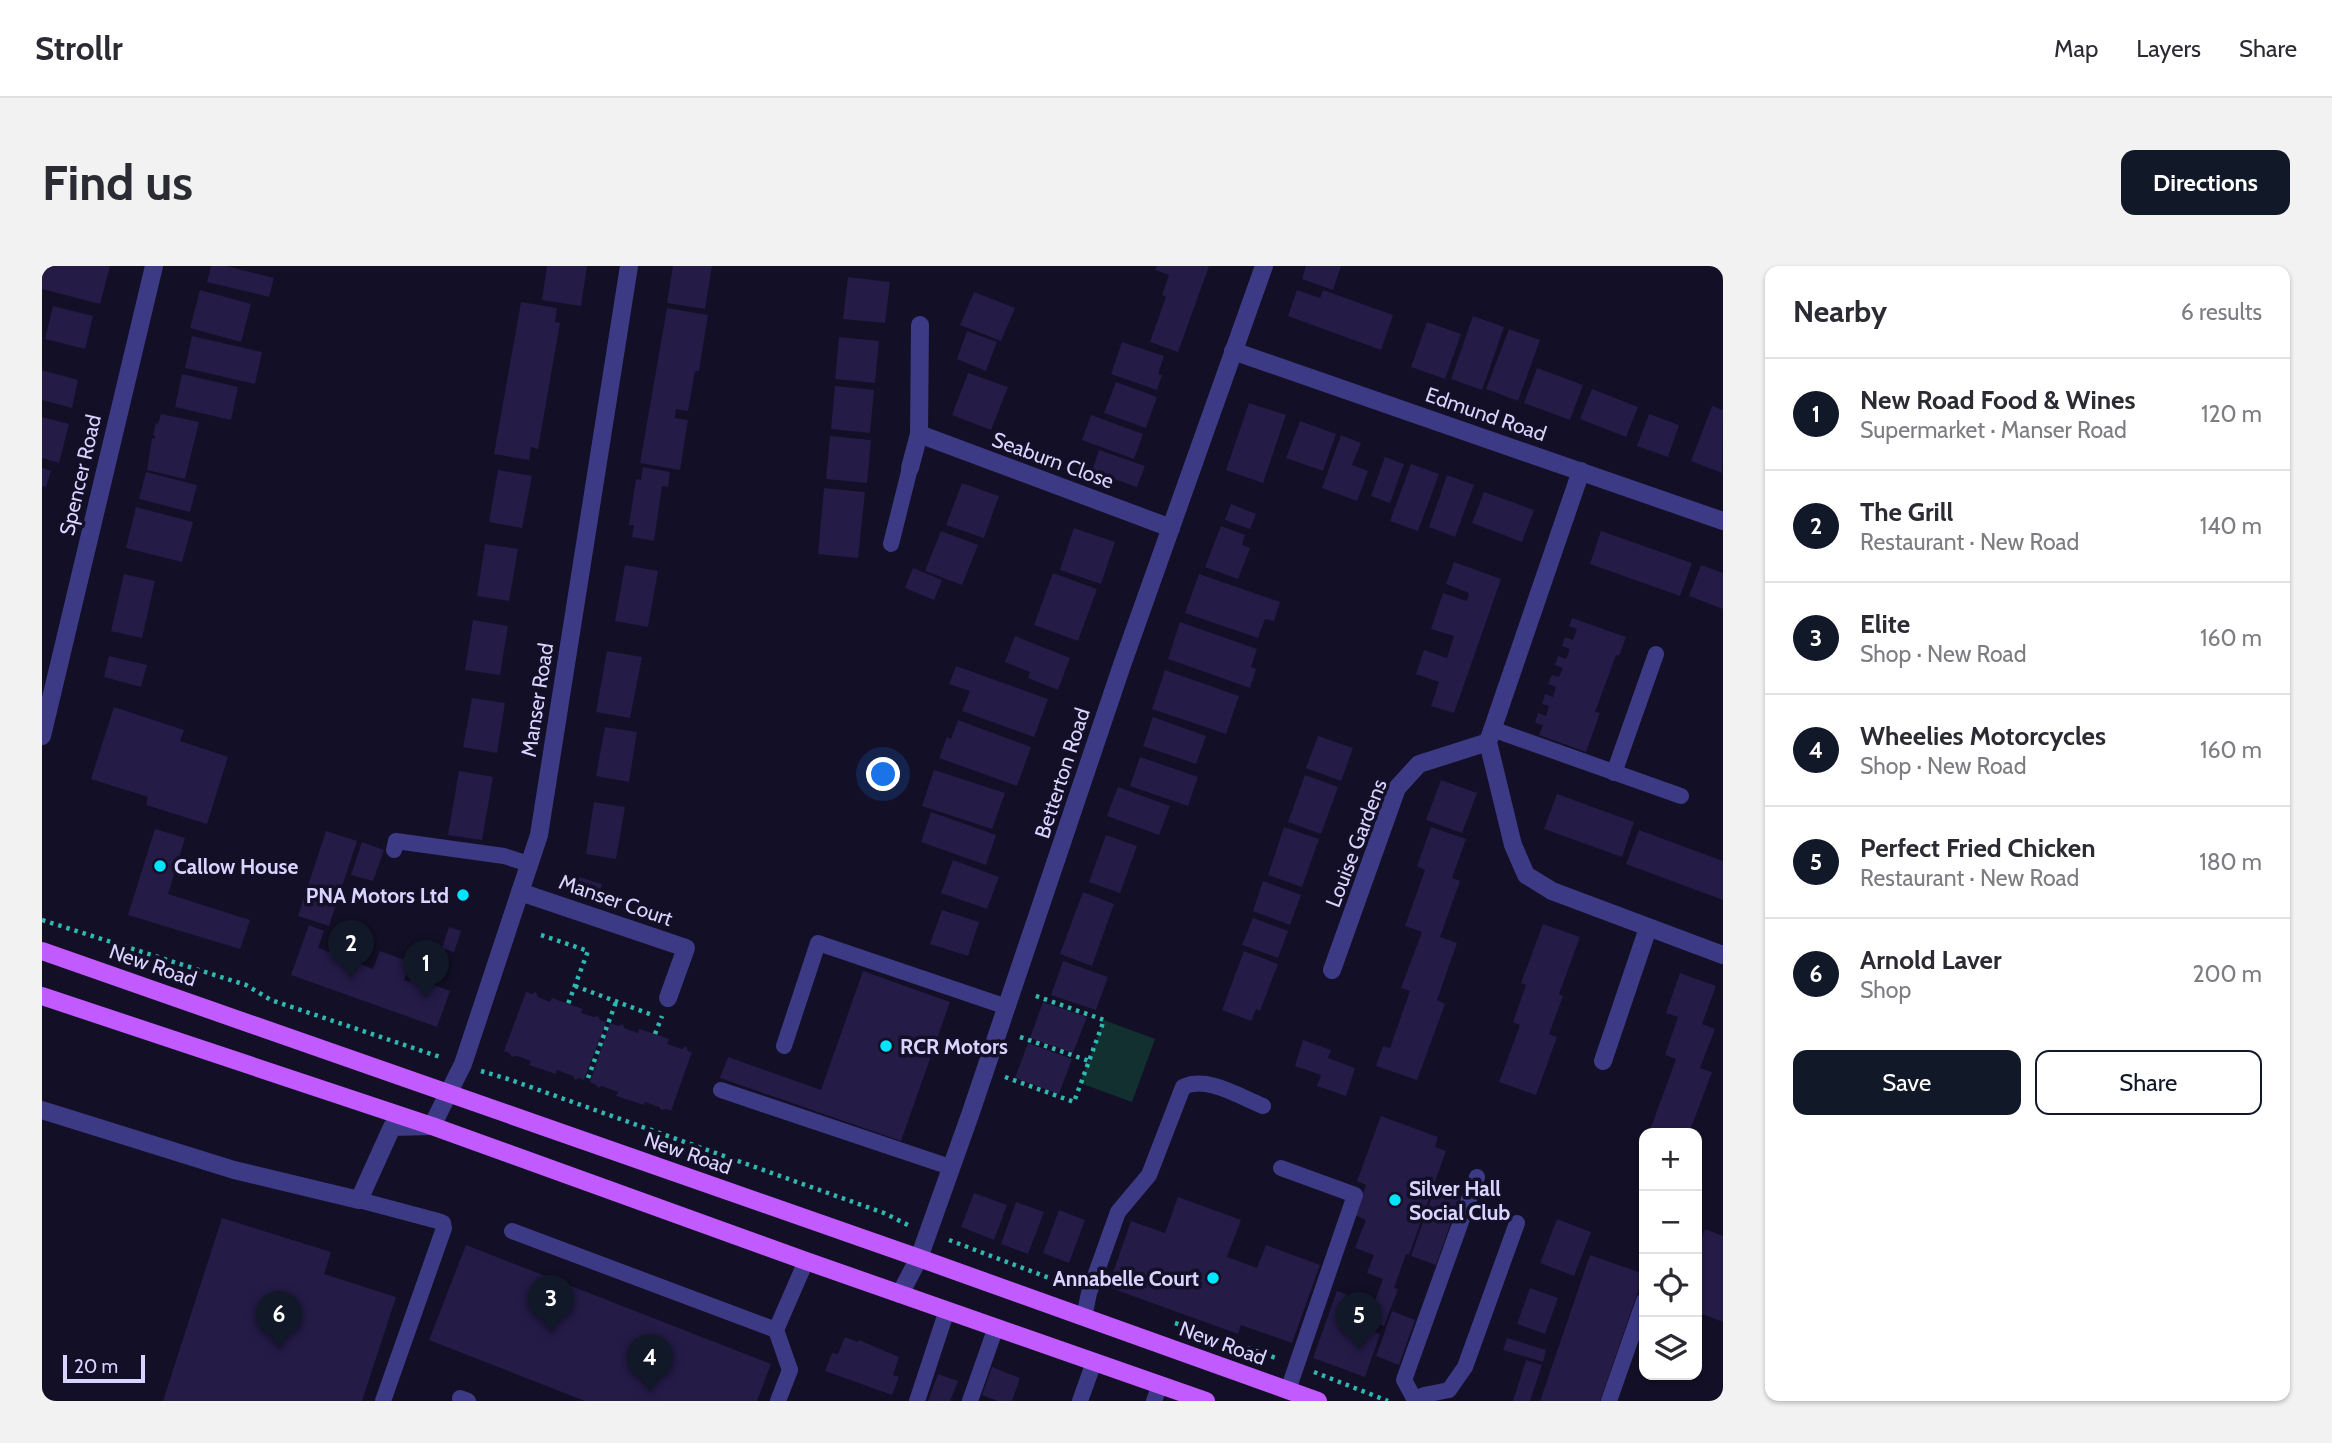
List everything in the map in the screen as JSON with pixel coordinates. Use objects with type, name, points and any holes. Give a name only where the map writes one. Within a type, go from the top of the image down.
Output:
[{"type":"main road","name":"New Road","points":[[42,951],[919,1258],[1318,1401]]},
{"type":"main road","points":[[42,996],[432,1126],[1094,1362],[1157,1393],[1206,1401]]},
{"type":"street","name":"Spencer Road","points":[[42,736],[47,692],[154,266]]},
{"type":"street","name":"Manser Road","points":[[432,1126],[463,1064],[539,835],[629,266]]},
{"type":"street","name":"Betterton Road","points":[[900,1294],[919,1258],[1014,988],[1118,677],[1264,266]]},
{"type":"street","points":[[910,468],[919,434],[920,325]]},
{"type":"street","name":"Edmund Road","points":[[1233,351],[1723,521]]},
{"type":"street","name":"Seaburn Close","points":[[919,434],[1171,528]]},
{"type":"street","points":[[1581,471],[1490,736],[1513,845],[1526,875],[1552,891],[1723,955]]},
{"type":"street","name":"Louise Gardens","points":[[1332,970],[1397,789],[1419,764],[1490,736]]},
{"type":"street","name":"Manser Court","points":[[520,892],[686,948],[668,999]]},
{"type":"street","points":[[1603,1061],[1648,929]]},
{"type":"street","points":[[42,1110],[234,1170],[359,1200],[392,1127],[432,1126]]},
{"type":"lane","points":[[891,544],[910,468]]},
{"type":"lane","points":[[1614,773],[1656,654]]},
{"type":"lane","points":[[1490,736],[1681,796]]},
{"type":"lane","points":[[394,850],[397,841],[504,856],[530,864]]},
{"type":"lane","points":[[784,1046],[818,943],[1007,1007]]},
{"type":"lane","points":[[1084,1317],[1089,1293],[1118,1212],[1149,1175],[1183,1087],[1199,1083],[1210,1085],[1263,1106]]},
{"type":"lane","points":[[721,1090],[950,1167]]},
{"type":"lane","points":[[1281,1168],[1355,1195],[1288,1390]]},
{"type":"lane","points":[[1477,1177],[1404,1380],[1415,1401],[1423,1395],[1449,1390],[1465,1367],[1517,1223]]},
{"type":"lane","points":[[359,1200],[438,1221],[443,1223],[444,1228],[383,1401]]},
{"type":"lane","points":[[512,1231],[776,1330]]},
{"type":"lane","points":[[778,1401],[790,1370],[776,1330],[806,1261]]},
{"type":"lane","points":[[917,1401],[947,1310]]},
{"type":"lane","points":[[1609,1401],[1639,1315]]},
{"type":"lane","points":[[970,1401],[996,1327]]},
{"type":"lane","points":[[1080,1401],[1094,1362]]},
{"type":"path","name":"New Road","points":[[42,920],[246,985],[271,1000],[446,1059]]},
{"type":"path","points":[[541,935],[588,951],[568,1004]]},
{"type":"path","points":[[575,986],[661,1018]]},
{"type":"path","points":[[984,1069],[1074,1102],[1104,1020],[1014,988]]},
{"type":"path","points":[[588,1078],[616,1002]]},
{"type":"path","points":[[998,1029],[1089,1061]]},
{"type":"path","name":"New Road","points":[[484,1072],[871,1208],[909,1226]]},
{"type":"path","points":[[945,1238],[1054,1280]]},
{"type":"path","name":"New Road","points":[[1167,1320],[1297,1365],[1388,1401]]},
{"type":"green space","points":[[1104,1020],[1155,1039],[1132,1102],[1080,1083]]},
{"type":"building","points":[[42,266],[110,266],[100,304],[42,289]]},
{"type":"building","points":[[211,266],[226,266],[274,278],[269,297],[207,282]]},
{"type":"building","points":[[547,266],[587,266],[581,306],[542,300]]},
{"type":"building","points":[[673,266],[712,266],[705,309],[667,303]]},
{"type":"building","points":[[1157,266],[1209,266],[1178,352],[1150,342],[1166,297],[1162,295],[1169,275],[1155,270]]},
{"type":"building","points":[[1306,266],[1341,266],[1333,290],[1302,279]]},
{"type":"building","points":[[848,277],[890,282],[885,323],[843,319]]},
{"type":"building","points":[[200,290],[251,304],[241,342],[190,328]]},
{"type":"building","points":[[1297,290],[1320,298],[1323,290],[1393,315],[1381,350],[1288,316]]},
{"type":"building","points":[[974,292],[1015,308],[1001,341],[960,325]]},
{"type":"building","points":[[521,302],[557,308],[555,322],[560,323],[538,449],[531,447],[529,460],[494,454]]},
{"type":"building","points":[[53,306],[93,316],[85,349],[45,339]]},
{"type":"building","points":[[667,308],[708,315],[699,371],[695,371],[688,411],[676,409],[675,418],[688,420],[680,470],[640,463]]},
{"type":"building","points":[[1473,316],[1504,327],[1482,390],[1451,379]]},
{"type":"building","points":[[1427,322],[1461,334],[1445,379],[1411,367]]},
{"type":"building","points":[[1509,329],[1540,340],[1518,401],[1486,389]]},
{"type":"building","points":[[967,331],[997,342],[986,371],[957,359]]},
{"type":"building","points":[[192,336],[262,352],[255,384],[185,368]]},
{"type":"building","points":[[839,337],[879,341],[875,383],[835,379]]},
{"type":"building","points":[[1122,342],[1164,356],[1158,374],[1162,375],[1157,390],[1111,374]]},
{"type":"building","points":[[1537,368],[1583,385],[1570,420],[1524,403]]},
{"type":"building","points":[[42,370],[78,380],[72,408],[42,400]]},
{"type":"building","points":[[968,373],[1008,387],[991,430],[952,415]]},
{"type":"building","points":[[182,374],[238,387],[231,420],[175,407]]},
{"type":"building","points":[[1116,382],[1157,397],[1146,428],[1104,413]]},
{"type":"building","points":[[835,386],[874,390],[870,433],[831,429]]},
{"type":"building","points":[[1592,389],[1638,407],[1626,437],[1580,419]]},
{"type":"building","points":[[1249,403],[1286,415],[1263,483],[1226,470]]},
{"type":"building","points":[[1712,406],[1723,410],[1722,473],[1691,461]]},
{"type":"building","points":[[161,414],[199,422],[185,479],[147,470],[152,438],[155,439],[153,435]]},
{"type":"building","points":[[1649,414],[1679,425],[1668,457],[1637,446]]},
{"type":"building","points":[[1091,415],[1143,434],[1134,459],[1082,440]]},
{"type":"building","points":[[42,417],[69,424],[59,463],[42,458]]},
{"type":"building","points":[[1300,421],[1336,434],[1323,471],[1286,458]]},
{"type":"building","points":[[1341,435],[1361,443],[1352,465],[1368,471],[1357,501],[1322,488]]},
{"type":"building","points":[[830,436],[871,440],[867,483],[826,479]]},
{"type":"building","points":[[1099,450],[1145,466],[1137,487],[1092,471]]},
{"type":"building","points":[[1385,457],[1404,464],[1390,503],[1371,496]]},
{"type":"building","points":[[1411,464],[1439,474],[1418,531],[1390,521]]},
{"type":"building","points":[[643,467],[670,472],[668,487],[662,486],[654,541],[632,537],[634,525],[629,525],[636,479],[641,480]]},
{"type":"building","points":[[42,468],[51,471],[46,487],[42,486]]},
{"type":"building","points":[[498,470],[532,476],[522,528],[489,522]]},
{"type":"building","points":[[146,472],[197,485],[190,512],[139,499]]},
{"type":"building","points":[[1447,475],[1474,485],[1455,537],[1429,527]]},
{"type":"building","points":[[962,483],[999,496],[984,538],[946,525]]},
{"type":"building","points":[[824,488],[865,492],[858,558],[818,554]]},
{"type":"building","points":[[1484,492],[1534,510],[1522,542],[1472,523]]},
{"type":"building","points":[[1231,504],[1256,514],[1250,529],[1225,520]]},
{"type":"building","points":[[136,507],[193,522],[182,562],[126,548]]},
{"type":"building","points":[[1221,526],[1245,535],[1242,545],[1250,548],[1238,579],[1205,567]]},
{"type":"building","points":[[1074,528],[1115,542],[1101,584],[1060,570]]},
{"type":"building","points":[[941,531],[978,545],[962,585],[925,571]]},
{"type":"building","points":[[1601,531],[1692,563],[1680,596],[1590,564]]},
{"type":"building","points":[[485,544],[518,549],[509,601],[477,596]]},
{"type":"building","points":[[1454,562],[1501,579],[1454,713],[1431,706],[1439,682],[1416,674],[1424,650],[1447,658],[1454,636],[1431,629],[1443,593],[1467,601],[1469,593],[1446,584]]},
{"type":"building","points":[[625,565],[658,571],[648,627],[615,621]]},
{"type":"building","points":[[1701,565],[1723,573],[1723,609],[1689,596]]},
{"type":"building","points":[[913,568],[942,580],[934,600],[905,588]]},
{"type":"building","points":[[1053,573],[1097,589],[1078,641],[1034,625]]},
{"type":"building","points":[[124,574],[155,581],[142,638],[111,631]]},
{"type":"building","points":[[1199,574],[1280,602],[1274,621],[1265,619],[1258,638],[1185,613]]},
{"type":"building","points":[[1572,618],[1626,637],[1619,656],[1616,655],[1595,712],[1600,713],[1586,752],[1539,735],[1543,725],[1535,723],[1538,713],[1546,716],[1549,706],[1542,704],[1545,694],[1553,697],[1556,687],[1548,684],[1552,675],[1559,677],[1563,668],[1555,665],[1558,656],[1566,659],[1570,649],[1562,646],[1565,637],[1573,640],[1577,629],[1569,626]]},
{"type":"building","points":[[473,620],[508,626],[500,675],[465,670]]},
{"type":"building","points":[[1180,622],[1257,649],[1251,667],[1256,669],[1250,688],[1168,659]]},
{"type":"building","points":[[1015,636],[1070,658],[1058,690],[1028,678],[1030,672],[1005,662]]},
{"type":"building","points":[[607,651],[642,657],[630,718],[596,712]]},
{"type":"building","points":[[109,656],[147,665],[141,687],[104,677]]},
{"type":"building","points":[[956,666],[1048,699],[1034,737],[962,711],[970,691],[949,684]]},
{"type":"building","points":[[1165,670],[1239,696],[1226,734],[1152,709]]},
{"type":"building","points":[[472,698],[505,703],[497,753],[463,747]]},
{"type":"building","points":[[114,707],[184,730],[180,741],[228,757],[207,824],[146,805],[148,797],[91,779]]},
{"type":"building","points":[[1153,717],[1206,736],[1196,764],[1143,746]]},
{"type":"building","points":[[958,720],[1031,747],[1017,786],[939,758],[947,737],[951,739]]},
{"type":"building","points":[[605,727],[637,732],[629,782],[596,776]]},
{"type":"building","points":[[1318,736],[1353,748],[1341,781],[1306,768]]},
{"type":"building","points":[[1140,757],[1198,777],[1188,806],[1130,786]]},
{"type":"building","points":[[934,770],[1005,793],[992,829],[922,806]]},
{"type":"building","points":[[459,771],[493,777],[482,840],[448,835]]},
{"type":"building","points":[[1305,775],[1338,787],[1321,834],[1288,822]]},
{"type":"building","points":[[1441,780],[1477,793],[1462,833],[1426,820]]},
{"type":"building","points":[[1118,787],[1170,806],[1159,835],[1107,816]]},
{"type":"building","points":[[1557,794],[1634,822],[1622,857],[1544,829]]},
{"type":"building","points":[[594,802],[625,807],[616,859],[586,854]]},
{"type":"building","points":[[931,812],[996,835],[986,865],[921,842]]},
{"type":"building","points":[[1284,827],[1319,839],[1302,887],[1268,875]]},
{"type":"building","points":[[1431,827],[1466,839],[1452,878],[1460,881],[1440,937],[1457,943],[1437,1000],[1445,1004],[1417,1080],[1376,1066],[1383,1046],[1390,1048],[1410,991],[1401,988],[1422,932],[1405,926],[1425,870],[1417,866]]},
{"type":"building","name":"Callow House","points":[[155,829],[185,838],[168,894],[250,920],[240,949],[128,915]]},
{"type":"building","points":[[1639,830],[1723,861],[1723,900],[1626,864]]},
{"type":"building","points":[[326,831],[357,841],[329,926],[298,916]]},
{"type":"building","points":[[1106,835],[1137,846],[1120,893],[1089,882]]},
{"type":"building","points":[[362,842],[384,850],[373,881],[351,875]]},
{"type":"building","points":[[953,860],[999,877],[987,909],[941,893]]},
{"type":"building","points":[[579,877],[602,884],[597,899],[575,892]]},
{"type":"building","points":[[1263,881],[1301,895],[1290,925],[1253,911]]},
{"type":"building","points":[[1083,892],[1114,904],[1092,966],[1060,954]]},
{"type":"building","points":[[942,910],[979,922],[968,956],[930,944]]},
{"type":"building","points":[[1253,918],[1288,931],[1278,958],[1242,945]]},
{"type":"building","points":[[1543,924],[1580,937],[1559,994],[1563,996],[1549,1034],[1557,1037],[1536,1095],[1499,1082],[1520,1025],[1513,1022],[1526,985],[1521,983]]},
{"type":"building","points":[[309,925],[324,931],[318,948],[329,952],[336,934],[368,946],[361,964],[373,969],[380,951],[410,962],[404,980],[410,982],[412,977],[450,991],[437,1027],[291,975]]},
{"type":"building","points":[[449,927],[461,931],[454,952],[442,948]]},
{"type":"building","points":[[1244,951],[1278,964],[1260,1011],[1256,1009],[1251,1021],[1222,1010]]},
{"type":"building","points":[[1063,961],[1108,977],[1096,1010],[1051,995]]},
{"type":"building","name":"RCR Motors","points":[[863,971],[950,1002],[901,1141],[720,1078],[728,1057],[821,1090]]},
{"type":"building","points":[[1680,973],[1716,986],[1702,1024],[1715,1029],[1700,1068],[1712,1072],[1691,1128],[1651,1128],[1676,1059],[1665,1055],[1678,1017],[1666,1013]]},
{"type":"building","points":[[526,992],[536,992],[538,997],[550,1002],[552,998],[583,1009],[581,1013],[598,1016],[606,1022],[584,1080],[575,1080],[573,1076],[557,1070],[556,1074],[529,1065],[531,1061],[512,1057],[504,1051]]},
{"type":"building","points":[[1043,1002],[1087,1017],[1073,1053],[1030,1038]]},
{"type":"building","points":[[610,1023],[618,1026],[623,1024],[624,1028],[638,1033],[639,1029],[655,1034],[669,1039],[667,1044],[682,1049],[686,1046],[688,1051],[692,1052],[671,1111],[616,1096],[618,1092],[602,1086],[598,1088],[590,1082]]},
{"type":"building","points":[[1303,1040],[1331,1050],[1328,1058],[1355,1068],[1346,1096],[1317,1086],[1321,1075],[1295,1066]]},
{"type":"building","points":[[1028,1043],[1072,1059],[1059,1094],[1015,1078]]},
{"type":"building","name":"Silver Hall Social Club","points":[[1381,1116],[1438,1137],[1435,1147],[1446,1151],[1409,1255],[1406,1254],[1394,1288],[1398,1289],[1384,1326],[1368,1320],[1383,1279],[1367,1273],[1374,1255],[1355,1248],[1366,1220],[1355,1215],[1366,1185],[1357,1181]]},
{"type":"building","points":[[1434,1191],[1459,1199],[1436,1265],[1411,1256]]},
{"type":"building","points":[[974,1193],[1007,1205],[994,1240],[961,1227]]},
{"type":"building","name":"Annabelle Court","points":[[1178,1197],[1241,1220],[1227,1257],[1257,1268],[1266,1245],[1320,1265],[1292,1343],[1241,1325],[1238,1334],[1108,1287],[1131,1221],[1165,1233]]},
{"type":"building","points":[[1016,1202],[1044,1212],[1028,1254],[1001,1244]]},
{"type":"building","points":[[1059,1210],[1085,1220],[1069,1263],[1043,1253]]},
{"type":"building","points":[[222,1218],[331,1252],[324,1274],[396,1297],[362,1401],[163,1401]]},
{"type":"building","points":[[1557,1219],[1591,1232],[1574,1276],[1540,1263]]},
{"type":"building","points":[[1705,1229],[1723,1236],[1723,1322],[1702,1314],[1702,1238]]},
{"type":"building","points":[[466,1245],[771,1364],[757,1401],[585,1401],[429,1340]]},
{"type":"building","points":[[1590,1255],[1639,1272],[1639,1288],[1600,1401],[1540,1401]]},
{"type":"building","points":[[1530,1288],[1558,1298],[1545,1334],[1517,1324]]},
{"type":"building","points":[[1337,1291],[1347,1295],[1342,1306],[1357,1312],[1353,1324],[1380,1334],[1365,1377],[1313,1358]]},
{"type":"building","points":[[1392,1311],[1415,1320],[1399,1365],[1376,1356]]},
{"type":"building","points":[[845,1337],[899,1357],[893,1375],[899,1377],[892,1395],[825,1371],[832,1353],[838,1354]]},
{"type":"building","points":[[1507,1338],[1546,1350],[1543,1362],[1503,1350]]},
{"type":"building","points":[[1526,1360],[1542,1365],[1530,1401],[1513,1401]]},
{"type":"building","points":[[992,1367],[1020,1378],[1012,1401],[998,1401],[982,1395]]},
{"type":"building","points":[[938,1374],[958,1381],[950,1401],[928,1401]]},
{"type":"place","name":"Callow House","points":[[160,866]]},
{"type":"place","name":"PNA Motors Ltd","points":[[463,895]]},
{"type":"place","name":"The Grill","points":[[351,978]]},
{"type":"place","name":"New Road Food & Wines","points":[[426,998]]},
{"type":"place","name":"RCR Motors","points":[[886,1046]]},
{"type":"place","name":"Silver Hall Social Club","points":[[1395,1200]]},
{"type":"place","name":"Annabelle Court","points":[[1213,1278]]},
{"type":"place","name":"Elite","points":[[551,1333]]},
{"type":"place","name":"Arnold Laver","points":[[279,1349]]},
{"type":"place","name":"Perfect Fried Chicken","points":[[1359,1350]]},
{"type":"place","name":"Wheelies Motorcycles","points":[[650,1392]]}]
